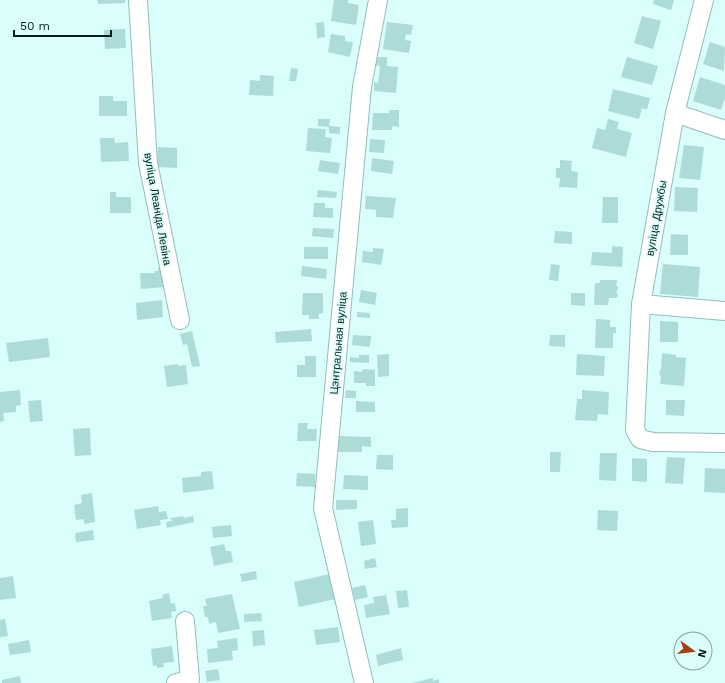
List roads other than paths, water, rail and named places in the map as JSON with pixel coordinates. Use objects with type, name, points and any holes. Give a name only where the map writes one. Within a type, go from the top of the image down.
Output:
[{"type":"street","name":"вуліца Леаніда Левіна","points":[[138,0],[148,163],[180,320]]},
{"type":"street","name":"Цэнтральная вуліца","points":[[364,683],[323,508],[362,88],[378,0]]},
{"type":"street","name":"вуліца Дружбы","points":[[704,0],[675,113],[641,304],[635,430],[640,439],[653,442],[725,443]]},
{"type":"street","points":[[675,113],[725,130]]},
{"type":"street","points":[[641,304],[725,311]]},
{"type":"street","points":[[185,621],[185,682]]}]
